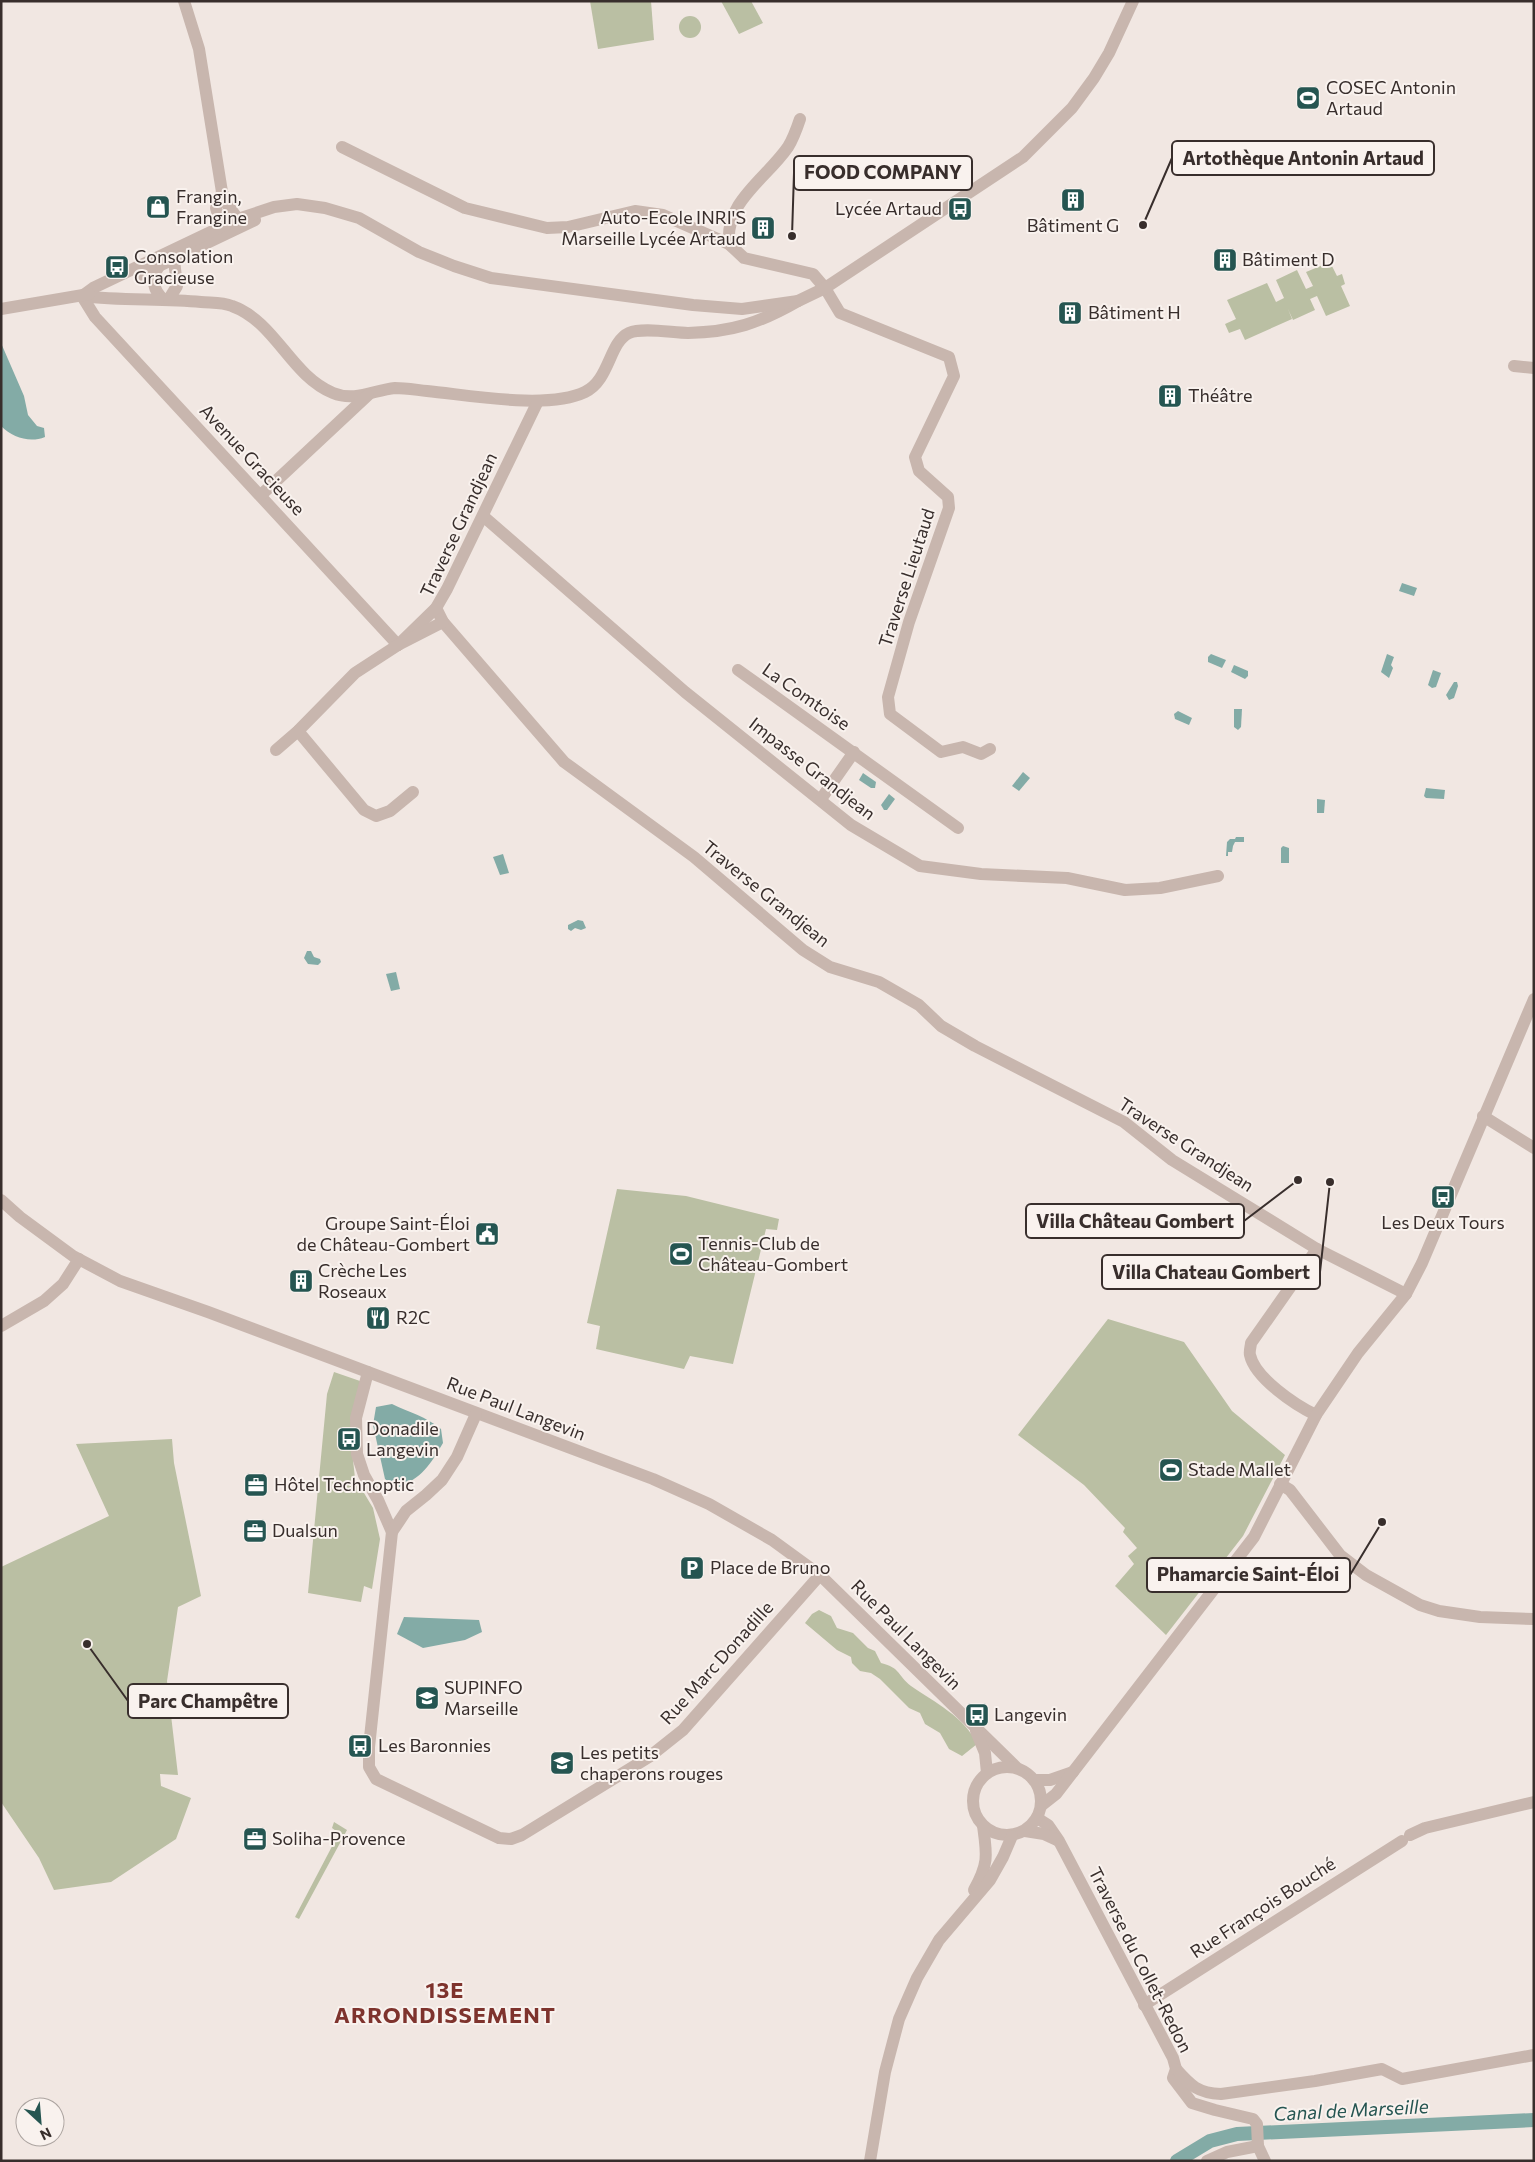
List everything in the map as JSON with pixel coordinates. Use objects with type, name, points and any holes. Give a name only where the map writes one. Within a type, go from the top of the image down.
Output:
[{"type":"street","points":[[184,1],[199,49],[222,192],[232,212],[238,218]]},
{"type":"street","points":[[1,309],[82,296],[114,300],[166,299],[205,303],[222,302],[251,315],[267,328],[308,377],[333,393],[352,397],[396,388],[538,401],[573,396],[585,392],[597,383],[620,341],[629,333],[689,333],[729,329],[770,317],[825,288],[1023,157],[1072,108],[1094,78],[1109,53],[1133,1]]},
{"type":"street","points":[[729,244],[728,229],[735,209],[753,185],[775,164],[789,146],[800,119]]},
{"type":"street","points":[[342,147],[465,208],[547,228],[568,227],[635,211],[663,215],[729,244],[744,258],[813,274],[825,288]]},
{"type":"street","points":[[221,226],[216,208],[222,192]]},
{"type":"street","points":[[166,299],[159,295],[154,281],[157,264],[238,218],[274,206],[297,204],[325,208],[359,218],[419,252],[492,278],[693,306],[742,309],[798,301]]},
{"type":"street","points":[[82,296],[93,288],[157,264],[174,260],[254,220],[297,204]]},
{"type":"street","points":[[166,299],[177,286],[174,260]]},
{"type":"street","points":[[157,264],[166,268],[190,292],[205,303]]},
{"type":"street","name":"Traverse Lieutaud","points":[[825,288],[840,313],[942,352],[949,357],[954,376],[915,456],[919,471],[948,497],[949,508],[909,622],[888,697],[890,714],[941,752],[963,747],[981,754],[990,749]]},
{"type":"street","name":"Avenue Gracieuse","points":[[82,296],[95,316],[398,645]]},
{"type":"street","points":[[1514,366],[1534,368]]},
{"type":"street","points":[[261,495],[368,395]]},
{"type":"street","name":"Traverse Grandjean","points":[[538,401],[436,608],[443,622],[564,762],[694,857],[803,950],[830,967],[879,982],[920,1005],[940,1026],[975,1046],[1124,1122],[1172,1160],[1317,1248],[1406,1294]]},
{"type":"street","name":"Impasse Grandjean","points":[[483,516],[685,692],[821,799],[851,825],[920,866],[981,874],[1067,878],[1125,890],[1160,888],[1218,876]]},
{"type":"street","points":[[398,645],[436,608]]},
{"type":"street","points":[[276,750],[356,673],[398,645],[443,622]]},
{"type":"street","name":"La Comtoise","points":[[738,670],[958,828]]},
{"type":"street","points":[[298,730],[364,810],[376,816],[390,811],[413,792]]},
{"type":"street","name":"La Comtoise","points":[[821,799],[854,752]]},
{"type":"street","points":[[1042,1805],[1056,1794],[1121,1707],[1254,1538],[1316,1415],[1358,1353],[1406,1294],[1422,1264],[1534,999]]},
{"type":"street","points":[[1483,1116],[1534,1148]]},
{"type":"street","name":"Rue Paul Langevin","points":[[1,1200],[20,1217],[79,1259],[120,1282],[368,1372],[653,1479],[709,1504],[772,1540],[820,1575],[1016,1767]]},
{"type":"street","points":[[1316,1415],[1277,1389],[1257,1370],[1250,1354],[1251,1343],[1317,1248]]},
{"type":"street","points":[[1,1326],[44,1301],[63,1284],[79,1259]]},
{"type":"street","name":"Rue Marc Donadille","points":[[368,1372],[356,1418],[357,1454],[364,1475],[378,1500],[392,1532]]},
{"type":"street","name":"Rue Marc Donadille","points":[[476,1414],[457,1457],[442,1480],[426,1496],[406,1511],[392,1532],[369,1747],[370,1767],[376,1779],[499,1838],[511,1839],[522,1836],[635,1766],[683,1730],[820,1575]]},
{"type":"street","points":[[1280,1484],[1290,1490],[1340,1555],[1366,1575],[1420,1605],[1439,1611],[1472,1616],[1534,1619]]},
{"type":"street","name":"Rue Paul Langevin","points":[[973,1725],[985,1753],[987,1773]]},
{"type":"street","points":[[962,1911],[980,1879],[988,1856],[983,1826],[975,1813],[973,1799],[977,1784],[987,1773],[1000,1767],[1016,1767],[1034,1780],[1041,1792],[1042,1805],[1037,1818],[1025,1831],[1012,1836],[996,1834],[983,1826]]},
{"type":"street","points":[[1034,1780],[1050,1780],[1073,1772]]},
{"type":"street","name":"Rue François Bouché","points":[[1144,2005],[1406,1838],[1444,1823],[1534,1802]]},
{"type":"street","name":"Traverse du Collet-Redon","points":[[1037,1818],[1048,1825],[1059,1841],[1173,2058],[1176,2069],[1174,2078],[1192,2103],[1253,2118],[1257,2124],[1258,2146],[1265,2161]]},
{"type":"street","points":[[1025,1831],[1044,1834],[1059,1841]]},
{"type":"street","points":[[870,2161],[884,2072],[899,2018],[917,1978],[939,1940],[990,1880],[1012,1836]]},
{"type":"street","points":[[1176,2069],[1190,2085],[1207,2093],[1221,2094],[1306,2083],[1382,2069],[1402,2079],[1534,2055]]},
{"type":"street","points":[[1207,2161],[1227,2152],[1258,2146]]},
{"type":"green space","points":[[590,1],[651,1],[654,40],[598,49]]},
{"type":"green space","points":[[721,1],[751,1],[763,23],[739,34]]},
{"type":"green space","points":[[690,16],[700,23],[701,27],[694,37],[690,38],[680,31],[679,27],[686,17]]},
{"type":"green space","points":[[1330,262],[1337,276],[1342,274],[1345,284],[1341,286],[1350,306],[1326,316],[1317,296],[1310,299],[1315,310],[1293,320],[1288,309],[1292,319],[1245,340],[1240,329],[1229,333],[1225,324],[1236,319],[1227,300],[1267,283],[1276,302],[1284,298],[1276,280],[1297,270],[1306,289],[1313,286],[1306,272]]},
{"type":"green space","name":"Tennis-Club de Château-Gombert","points":[[617,1189],[686,1196],[779,1219],[777,1230],[766,1229],[733,1364],[690,1356],[684,1369],[596,1349],[600,1326],[587,1323]]},
{"type":"green space","name":"Stade Mallet","points":[[1108,1319],[1184,1342],[1232,1411],[1285,1455],[1243,1536],[1166,1635],[1115,1586],[1134,1564],[1128,1556],[1137,1548],[1123,1532],[1125,1528],[1084,1485],[1018,1435]]},
{"type":"green space","points":[[334,1372],[360,1381],[352,1451],[355,1478],[373,1508],[380,1539],[372,1589],[364,1586],[361,1602],[308,1593],[327,1394]]},
{"type":"green space","points":[[172,1439],[174,1463],[201,1596],[178,1607],[167,1681],[178,1775],[160,1774],[161,1786],[191,1798],[176,1839],[111,1882],[54,1890],[39,1858],[1,1802],[1,1567],[109,1516],[76,1444]]},
{"type":"green space","points":[[819,1610],[831,1616],[837,1628],[853,1633],[868,1648],[875,1651],[881,1663],[892,1667],[911,1686],[957,1718],[972,1734],[977,1744],[962,1756],[949,1749],[940,1733],[925,1724],[920,1713],[909,1708],[880,1679],[871,1673],[860,1671],[852,1663],[851,1657],[837,1650],[805,1623],[812,1614]]},
{"type":"green space","points":[[334,1822],[347,1830],[299,1919],[295,1917],[339,1833],[332,1828]]},
{"type":"water","points":[[1,343],[24,396],[28,415],[37,426],[44,428],[45,437],[39,439],[22,438],[11,434],[1,426]]},
{"type":"water","points":[[1402,583],[1417,588],[1414,596],[1399,591]]},
{"type":"water","points":[[1211,654],[1226,660],[1222,668],[1208,662],[1208,657]]},
{"type":"water","points":[[1387,654],[1394,657],[1391,665],[1393,668],[1389,678],[1381,672]]},
{"type":"water","points":[[1234,665],[1248,671],[1248,676],[1245,679],[1231,672]]},
{"type":"water","points":[[1433,670],[1441,673],[1436,687],[1432,688],[1428,685]]},
{"type":"water","points":[[1454,682],[1457,682],[1458,686],[1454,698],[1449,700],[1446,695]]},
{"type":"water","points":[[1234,709],[1242,709],[1241,727],[1238,730],[1234,727]]},
{"type":"water","points":[[1178,711],[1192,718],[1189,725],[1175,719],[1174,714]]},
{"type":"water","points":[[1023,772],[1030,778],[1019,791],[1012,786]]},
{"type":"water","points":[[863,773],[876,782],[875,788],[871,788],[859,780]]},
{"type":"water","points":[[1426,788],[1445,790],[1444,799],[1426,798],[1424,796]]},
{"type":"water","points":[[889,794],[895,799],[887,810],[884,810],[881,805]]},
{"type":"water","points":[[1317,799],[1325,800],[1324,813],[1317,813]]},
{"type":"water","points":[[1236,837],[1244,837],[1244,842],[1235,842],[1232,852],[1228,852],[1228,856],[1226,856],[1227,842]]},
{"type":"water","points":[[1283,846],[1289,848],[1289,863],[1281,863],[1281,848]]},
{"type":"water","points":[[503,854],[509,873],[500,875],[493,857]]},
{"type":"water","points":[[578,920],[583,921],[586,928],[581,930],[575,928],[571,931],[568,929],[568,925]]},
{"type":"water","points":[[307,951],[311,951],[314,957],[320,959],[321,962],[318,965],[308,964],[304,958]]},
{"type":"water","points":[[396,972],[400,989],[391,991],[386,974]]},
{"type":"water","points":[[392,1404],[423,1418],[441,1429],[443,1443],[434,1458],[419,1475],[397,1488],[385,1479],[373,1425],[376,1407]]},
{"type":"water","points":[[404,1617],[479,1620],[482,1632],[465,1640],[423,1648],[397,1634]]},
{"type":"waterway","name":"Canal de Marseille","points":[[1177,2161],[1210,2141],[1237,2134],[1534,2120]]},
{"type":"place","name":"COSEC Antonin Artaud","points":[[1308,98]]},
{"type":"place","name":"Bâtiment G","points":[[1073,200]]},
{"type":"place","name":"Frangin, Frangine","points":[[158,207]]},
{"type":"place","name":"Lycée Artaud","points":[[960,209]]},
{"type":"place","name":"Artothèque Antonin Artaud","points":[[1143,225]]},
{"type":"place","name":"Auto-Ecole INRI'S Marseille Lycée Artaud","points":[[763,228]]},
{"type":"place","name":"FOOD COMPANY","points":[[792,236]]},
{"type":"place","name":"Bâtiment D","points":[[1225,260]]},
{"type":"place","name":"Consolation Gracieuse","points":[[117,267]]},
{"type":"place","name":"Bâtiment H","points":[[1070,313]]},
{"type":"place","name":"Théâtre","points":[[1170,396]]},
{"type":"place","name":"Villa Château Gombert","points":[[1298,1180]]},
{"type":"place","name":"Villa Chateau Gombert","points":[[1330,1182]]},
{"type":"place","name":"Les Deux Tours","points":[[1443,1197]]},
{"type":"place","name":"Groupe Saint-Éloi de Château-Gombert","points":[[487,1234]]},
{"type":"place","name":"Tennis-Club de Château-Gombert","points":[[681,1254]]},
{"type":"place","name":"Crèche Les Roseaux","points":[[301,1281]]},
{"type":"place","name":"R2C","points":[[378,1318]]},
{"type":"place","name":"Donadile Langevin","points":[[349,1439]]},
{"type":"place","name":"Stade Mallet","points":[[1171,1470]]},
{"type":"place","name":"Hôtel Technoptic","points":[[256,1485]]},
{"type":"place","name":"Phamarcie Saint-Éloi","points":[[1382,1522]]},
{"type":"place","name":"Dualsun","points":[[255,1531]]},
{"type":"place","name":"Place de Bruno","points":[[692,1568]]},
{"type":"place","name":"Parc Champêtre","points":[[87,1644]]},
{"type":"place","name":"SUPINFO Marseille","points":[[427,1698]]},
{"type":"place","name":"Langevin","points":[[977,1715]]},
{"type":"place","name":"Les Baronnies","points":[[360,1746]]},
{"type":"place","name":"Les petits chaperons rouges","points":[[562,1763]]},
{"type":"place","name":"Soliha-Provence","points":[[255,1839]]},
{"type":"district","name":"13E ARRONDISSEMENT","points":[[445,2002]]}]
